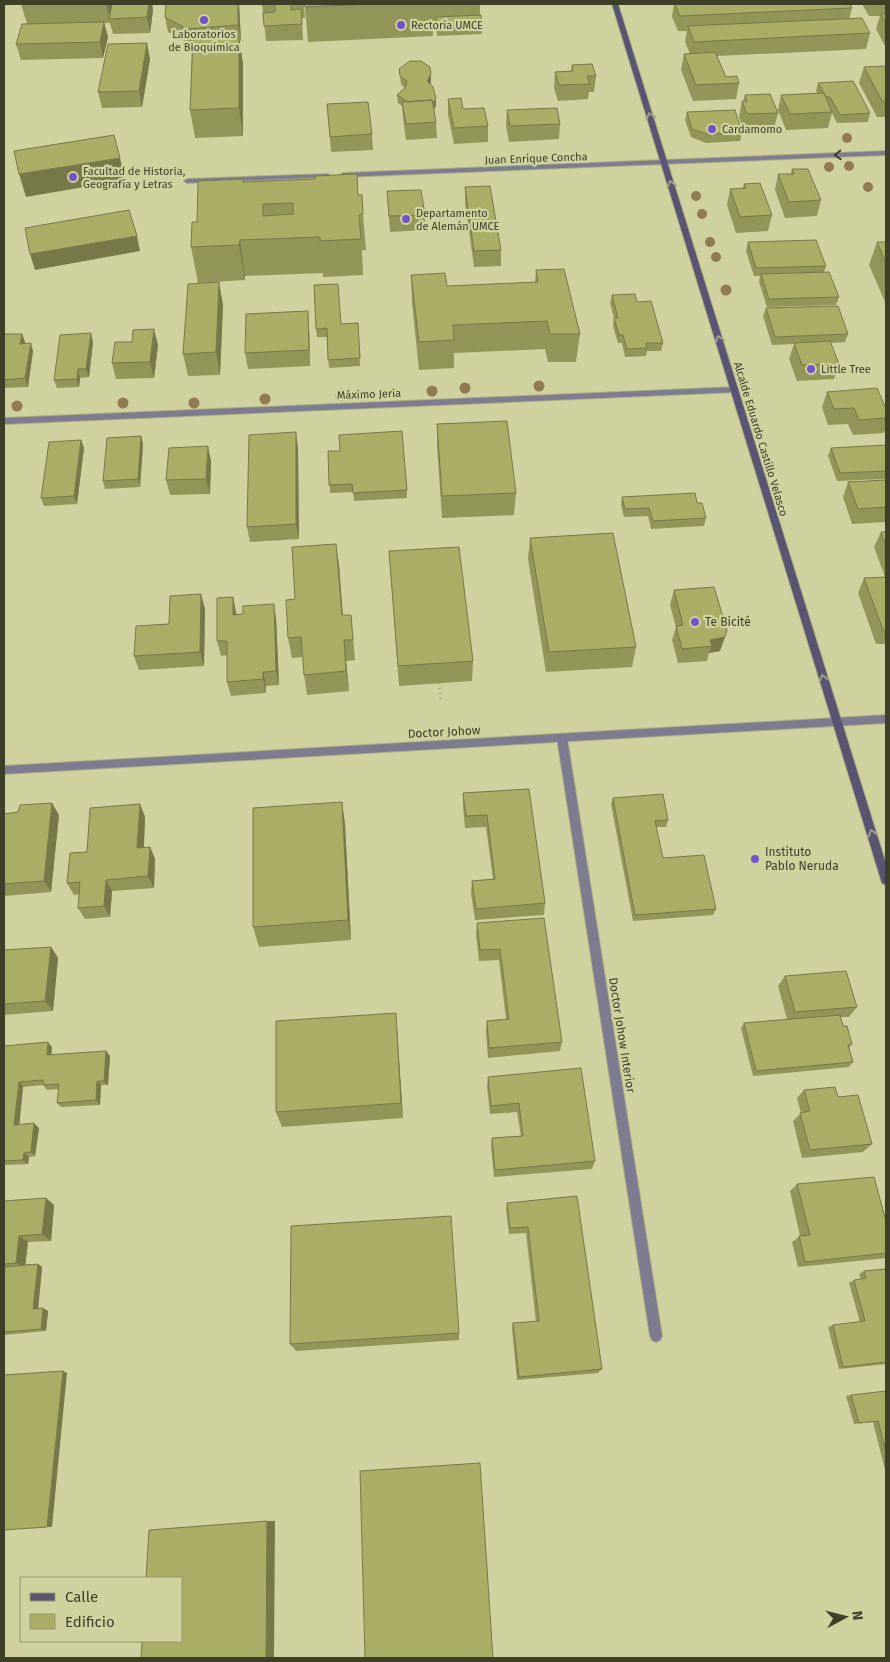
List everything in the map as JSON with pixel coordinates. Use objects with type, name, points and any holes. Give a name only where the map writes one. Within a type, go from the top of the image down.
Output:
[{"type":"main road","name":"Alcalde Eduardo Castillo Velasco","points":[[615,4],[886,880]]},
{"type":"street","name":"Juan Enrique Concha","points":[[187,181],[886,153]]},
{"type":"street","name":"Máximo Jeria","points":[[4,421],[735,390]]},
{"type":"street","name":"Doctor Johow","points":[[4,770],[886,719]]},
{"type":"street","name":"Doctor Johow Interior","points":[[562,738],[656,1336]]},
{"type":"path","points":[[439,683],[441,702]]},
{"type":"building","points":[[112,4],[149,4],[147,17],[109,19]]},
{"type":"building","points":[[166,4],[238,4],[238,25],[187,29],[165,17]]},
{"type":"building","points":[[275,4],[291,4],[291,10],[301,9],[302,24],[264,26],[263,13],[275,12]]},
{"type":"building","points":[[304,4],[370,4],[305,7]]},
{"type":"building","points":[[675,4],[850,4],[852,8],[680,16]]},
{"type":"building","points":[[881,14],[886,14],[886,24]]},
{"type":"building","points":[[481,15],[482,26],[437,27],[436,17]]},
{"type":"building","points":[[862,18],[870,33],[694,42],[688,26]]},
{"type":"building","points":[[104,22],[100,42],[16,44],[22,24]]},
{"type":"building","points":[[239,37],[239,108],[190,110],[193,39]]},
{"type":"building","points":[[147,43],[139,91],[98,92],[108,44]]},
{"type":"building","points":[[715,52],[726,77],[737,76],[739,83],[696,85],[684,54]]},
{"type":"building","points":[[410,61],[421,61],[430,67],[431,74],[427,81],[433,87],[436,98],[434,102],[432,100],[408,102],[397,95],[405,88],[407,81],[400,76],[399,69]]},
{"type":"building","points":[[592,64],[596,76],[587,76],[590,84],[559,85],[555,72],[573,71],[572,65]]},
{"type":"building","points":[[886,66],[886,101],[882,101],[864,67]]},
{"type":"building","points":[[853,81],[870,113],[840,115],[830,97],[826,97],[818,83]]},
{"type":"building","points":[[824,93],[832,112],[790,114],[781,95]]},
{"type":"building","points":[[770,94],[778,113],[747,114],[742,101],[747,101],[745,95]]},
{"type":"building","points":[[461,98],[463,109],[484,108],[488,126],[454,128],[448,99]]},
{"type":"building","points":[[432,100],[436,122],[406,124],[402,102]]},
{"type":"building","points":[[368,102],[372,134],[330,137],[327,104]]},
{"type":"building","points":[[557,108],[560,124],[510,126],[507,110]]},
{"type":"building","points":[[735,110],[742,133],[707,134],[692,129],[687,112]]},
{"type":"building","points":[[114,135],[120,158],[19,174],[14,151]]},
{"type":"building","points":[[792,169],[808,169],[821,200],[789,202],[778,174],[794,174]]},
{"type":"building","points":[[357,174],[358,195],[362,195],[363,214],[359,215],[361,239],[320,241],[320,237],[240,240],[239,245],[191,247],[192,222],[197,222],[198,181],[243,179],[243,182],[315,179],[315,176]],"holes":[[[293,203],[293,214],[263,216],[263,204]]]},
{"type":"building","points":[[760,183],[772,215],[740,217],[730,189],[746,188],[744,184]]},
{"type":"building","points":[[490,186],[501,250],[474,251],[465,187]]},
{"type":"building","points":[[421,190],[425,215],[389,216],[387,191]]},
{"type":"building","points":[[129,210],[137,236],[30,254],[25,228]]},
{"type":"building","points":[[816,240],[826,266],[756,268],[748,242]]},
{"type":"building","points":[[877,242],[886,242],[886,263]]},
{"type":"building","points":[[564,269],[580,334],[550,334],[547,321],[453,325],[454,340],[419,342],[411,275],[445,273],[447,286],[538,282],[536,270]]},
{"type":"building","points":[[829,272],[839,297],[769,299],[761,274]]},
{"type":"building","points":[[219,282],[216,352],[183,354],[188,284]]},
{"type":"building","points":[[338,284],[341,324],[358,323],[360,358],[328,360],[327,328],[316,329],[314,285]]},
{"type":"building","points":[[635,294],[637,302],[651,301],[663,343],[646,343],[647,348],[627,349],[623,335],[619,335],[614,318],[618,318],[612,295]]},
{"type":"building","points":[[838,306],[848,334],[775,337],[766,308]]},
{"type":"building","points":[[308,311],[309,350],[245,353],[246,314]]},
{"type":"building","points":[[154,329],[150,362],[112,363],[115,342],[132,342],[133,330]]},
{"type":"building","points":[[91,333],[86,369],[78,369],[77,379],[54,380],[60,335]]},
{"type":"building","points":[[4,334],[22,334],[20,344],[31,343],[25,378],[4,380]]},
{"type":"building","points":[[830,341],[839,364],[802,365],[794,343]]},
{"type":"building","points":[[877,388],[886,409],[886,418],[859,420],[854,408],[834,409],[827,392]]},
{"type":"building","points":[[507,421],[516,493],[442,496],[437,424]]},
{"type":"building","points":[[402,431],[407,490],[353,493],[352,484],[329,485],[328,451],[340,451],[339,435]]},
{"type":"building","points":[[296,432],[296,524],[247,527],[249,435]]},
{"type":"building","points":[[141,436],[138,479],[103,481],[107,438]]},
{"type":"building","points":[[81,440],[74,496],[41,498],[49,442]]},
{"type":"building","points":[[886,445],[886,471],[840,473],[831,448]]},
{"type":"building","points":[[208,446],[206,479],[166,480],[169,448]]},
{"type":"building","points":[[886,480],[886,507],[858,509],[848,482]]},
{"type":"building","points":[[695,493],[697,503],[702,503],[706,518],[653,521],[649,508],[625,509],[622,497]]},
{"type":"building","points":[[881,532],[886,532],[886,547]]},
{"type":"building","points":[[613,533],[636,647],[549,652],[530,538]]},
{"type":"building","points":[[336,544],[342,615],[351,615],[353,640],[344,640],[346,671],[304,675],[301,637],[288,638],[286,600],[295,599],[292,547]]},
{"type":"building","points":[[459,547],[473,661],[398,666],[389,551]]},
{"type":"building","points":[[886,577],[886,630],[883,630],[864,578]]},
{"type":"building","name":"Te Bicité","points":[[714,587],[727,630],[725,637],[710,640],[712,646],[682,649],[676,626],[683,625],[674,590]]},
{"type":"building","points":[[201,594],[200,652],[134,656],[136,626],[169,624],[170,596]]},
{"type":"building","points":[[233,597],[233,615],[243,614],[243,606],[274,604],[276,671],[263,672],[263,679],[227,682],[227,641],[217,641],[217,598]]},
{"type":"building","points":[[529,789],[545,903],[476,909],[472,881],[495,879],[487,815],[466,816],[463,793]]},
{"type":"building","points":[[663,794],[668,820],[655,821],[663,858],[704,855],[716,909],[635,915],[613,798]]},
{"type":"building","points":[[342,802],[348,920],[253,927],[253,808]]},
{"type":"building","points":[[52,803],[44,881],[4,884],[4,814],[18,812],[20,805]]},
{"type":"building","points":[[140,804],[137,848],[150,847],[148,876],[106,880],[104,906],[78,908],[80,882],[67,883],[70,853],[87,852],[90,808]]},
{"type":"building","points":[[544,918],[562,1042],[489,1048],[487,1021],[509,1019],[500,949],[480,950],[477,923]]},
{"type":"building","points":[[51,947],[45,1001],[4,1004],[4,950]]},
{"type":"building","points":[[846,971],[857,1007],[795,1012],[785,976]]},
{"type":"building","points":[[396,1013],[401,1103],[276,1112],[276,1021]]},
{"type":"building","points":[[840,1015],[843,1026],[847,1026],[852,1044],[848,1045],[853,1062],[756,1071],[744,1023]]},
{"type":"building","points":[[48,1042],[47,1055],[106,1051],[104,1081],[97,1081],[96,1100],[57,1103],[59,1084],[43,1085],[43,1080],[19,1082],[14,1125],[34,1123],[31,1152],[24,1153],[23,1160],[4,1161],[4,1046]]},
{"type":"building","points":[[581,1068],[595,1161],[495,1170],[492,1138],[523,1136],[519,1103],[491,1106],[488,1077]]},
{"type":"building","points":[[835,1087],[838,1097],[858,1095],[872,1144],[810,1150],[800,1113],[810,1111],[804,1090]]},
{"type":"building","points":[[874,1177],[886,1221],[886,1253],[805,1262],[799,1236],[810,1235],[797,1184]]},
{"type":"building","points":[[577,1196],[602,1369],[519,1377],[513,1323],[539,1321],[528,1227],[510,1228],[507,1203]]},
{"type":"building","points":[[46,1198],[42,1234],[19,1236],[16,1263],[4,1264],[4,1201]]},
{"type":"building","points":[[451,1216],[459,1333],[290,1344],[291,1226]]},
{"type":"building","points":[[38,1264],[33,1309],[43,1308],[41,1329],[4,1332],[4,1267]]},
{"type":"building","points":[[886,1269],[886,1362],[843,1367],[833,1325],[865,1321],[854,1280],[866,1278],[864,1271]]},
{"type":"building","points":[[63,1371],[47,1527],[4,1530],[4,1375]]},
{"type":"building","points":[[886,1391],[886,1452],[878,1421],[859,1423],[851,1395]]},
{"type":"building","points":[[480,1463],[493,1658],[365,1658],[360,1471]]},
{"type":"building","points":[[267,1521],[266,1658],[141,1658],[142,1642],[182,1642],[182,1577],[146,1577],[149,1530]]},
{"type":"place","name":"Laboratorios de Bioquímica","points":[[204,20]]},
{"type":"place","name":"Rectoría UMCE","points":[[401,25]]},
{"type":"place","name":"Cardamomo","points":[[712,129]]},
{"type":"place","name":"Facultad de Historia, Geografía y Letras","points":[[73,177]]},
{"type":"place","name":"Departamento de Alemán UMCE","points":[[406,219]]},
{"type":"place","name":"Little Tree","points":[[811,369]]},
{"type":"place","name":"Te Bicité","points":[[695,622]]},
{"type":"place","name":"Instituto Pablo Neruda","points":[[755,859]]}]
